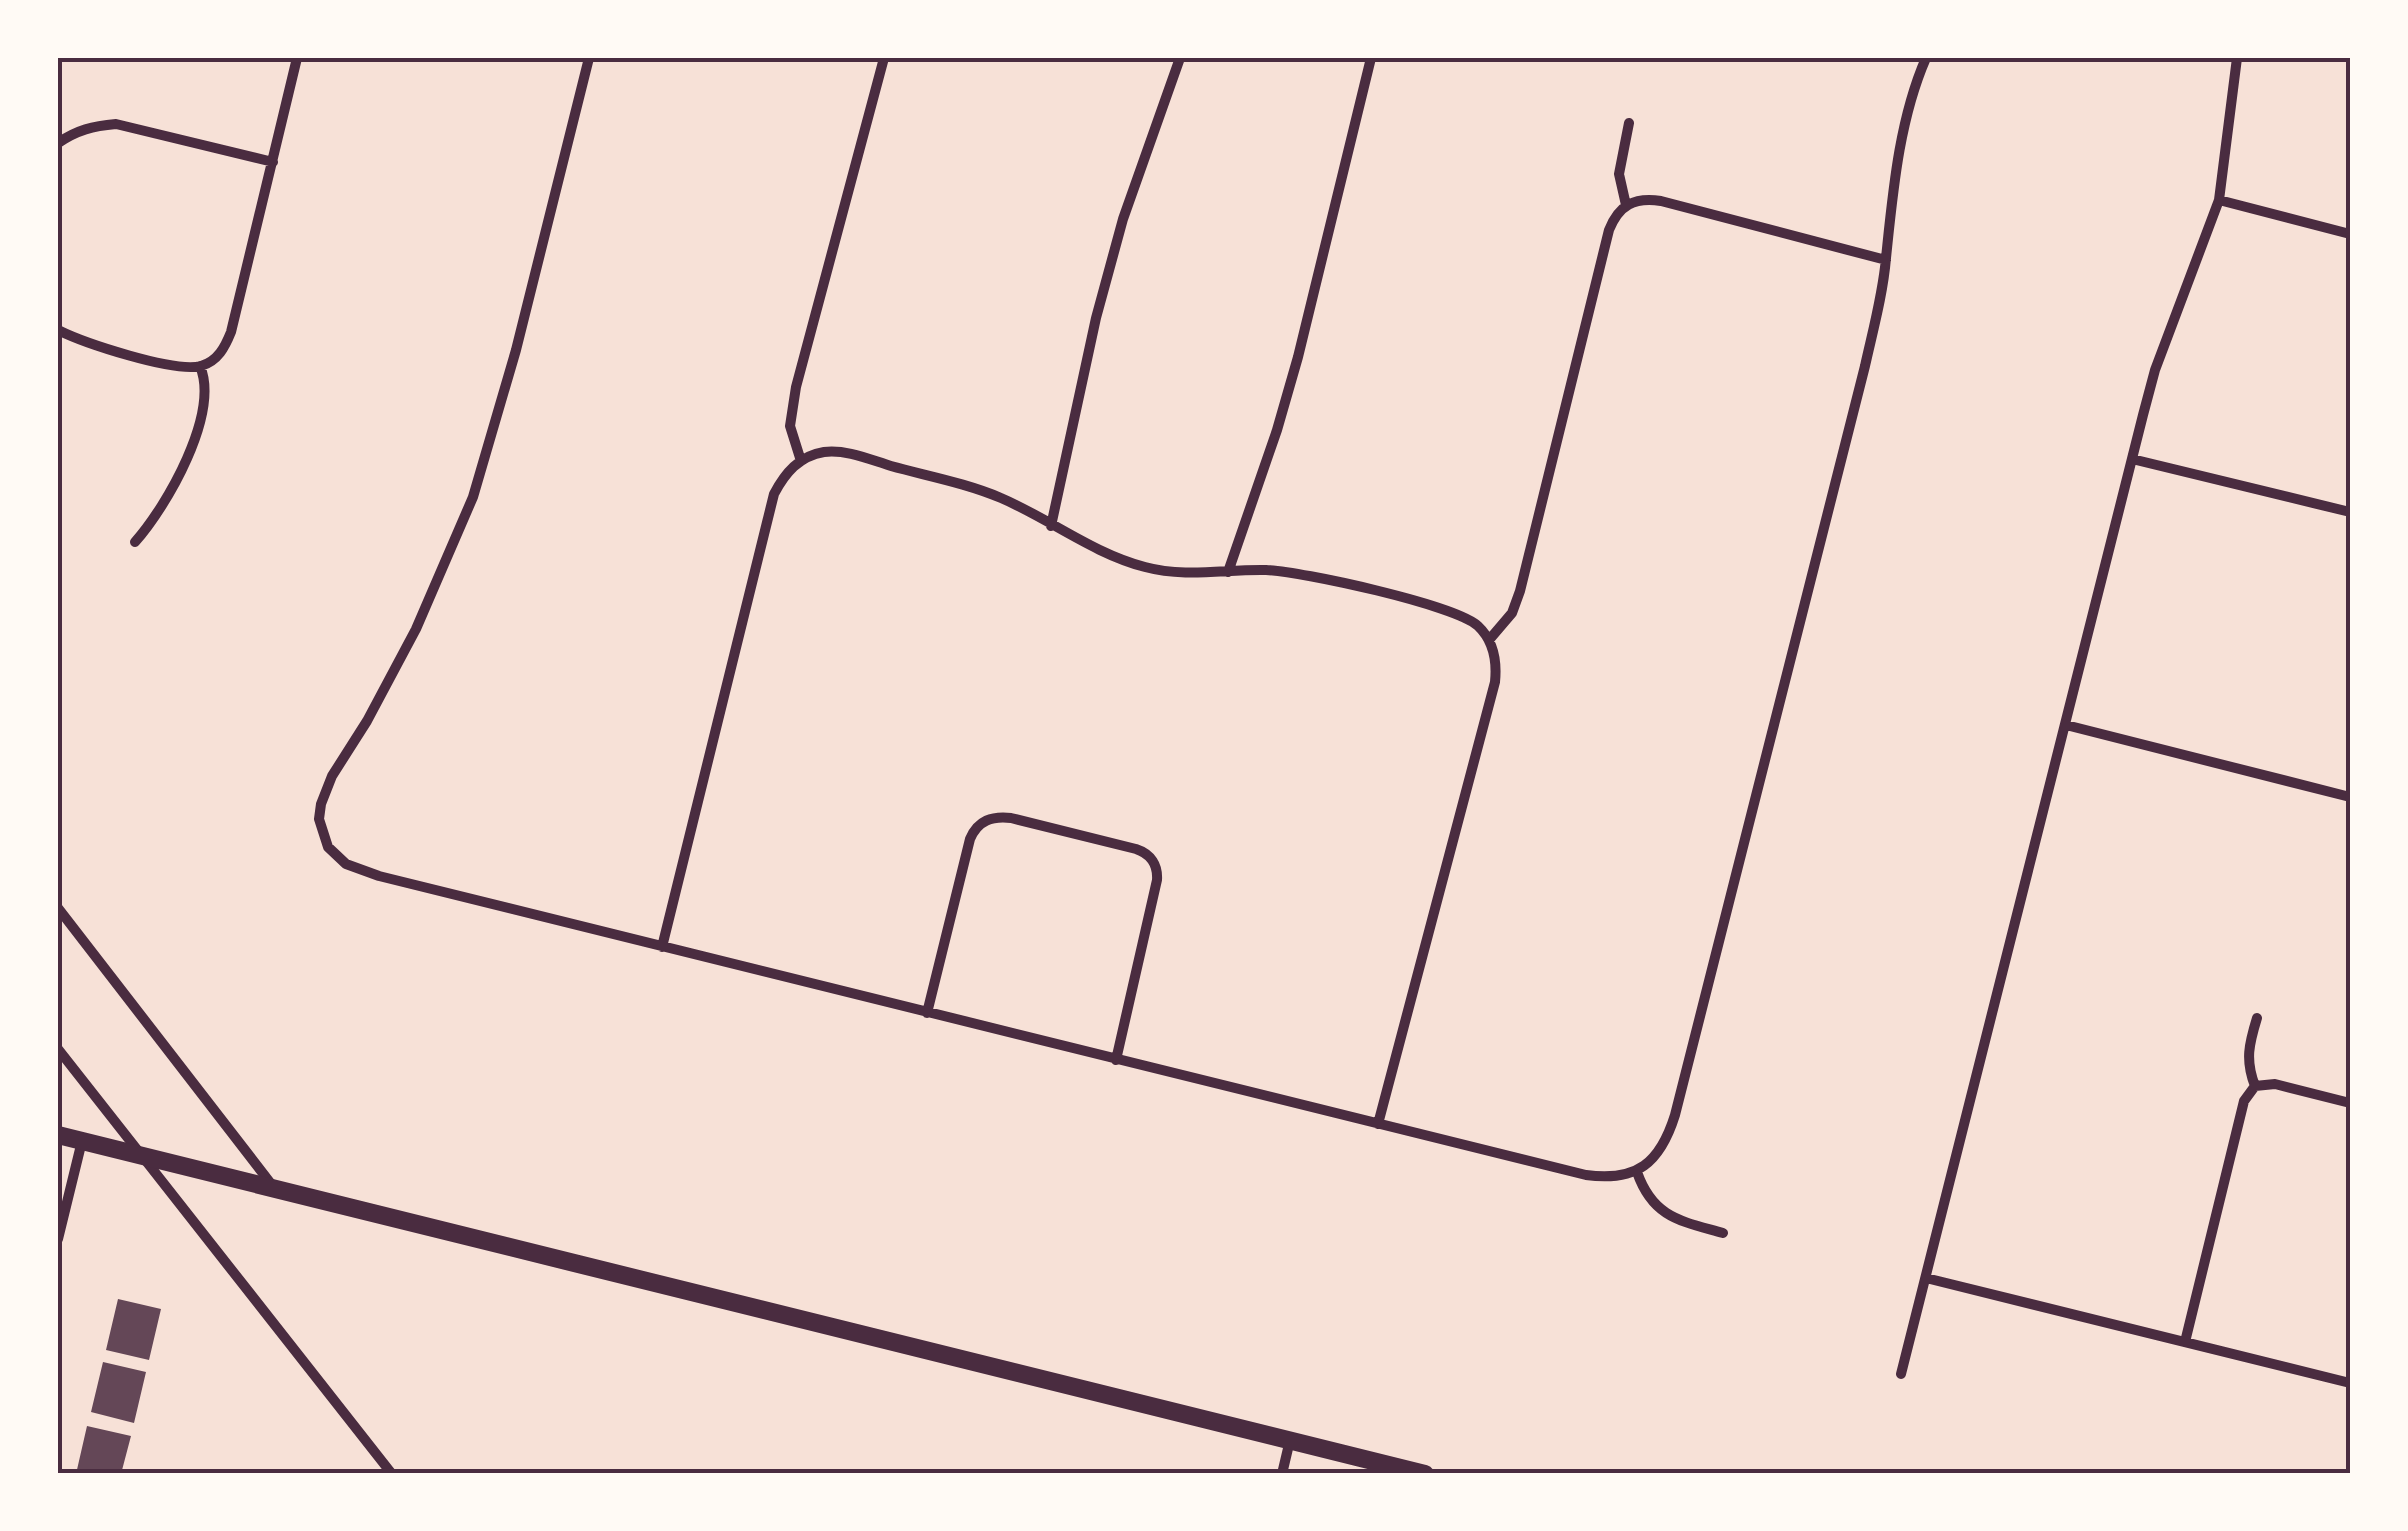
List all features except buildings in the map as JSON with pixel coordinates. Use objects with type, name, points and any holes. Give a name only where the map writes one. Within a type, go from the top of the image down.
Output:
[{"type":"street","points":[[58,330],[114,351],[184,366],[200,366],[225,347],[297,58]]},
{"type":"street","points":[[589,58],[516,350],[473,497],[416,629],[320,804],[322,833],[336,858],[360,871],[662,948],[1586,1175],[1614,1178],[1636,1172],[1656,1156],[1675,1115],[1865,366],[1886,260],[1891,195],[1926,58]]},
{"type":"street","points":[[800,461],[790,426],[796,387],[884,58]]},
{"type":"street","points":[[1051,526],[1118,236],[1180,58]]},
{"type":"street","points":[[1228,572],[1298,356],[1371,58]]},
{"type":"street","points":[[1901,1374],[2156,370],[2218,200],[2237,58]]},
{"type":"street","points":[[1626,205],[1619,174],[1629,123]]},
{"type":"street","points":[[58,143],[74,132],[116,124],[272,162]]},
{"type":"street","points":[[1489,640],[1512,612],[1520,591],[1614,216],[1626,205],[1649,199],[1886,260]]},
{"type":"street","points":[[2218,200],[2350,234]]},
{"type":"street","points":[[135,542],[166,502],[190,451],[206,394],[200,366]]},
{"type":"street","points":[[662,948],[774,494],[788,471],[800,461],[822,452],[852,455],[1002,498],[1051,526],[1142,567],[1170,573],[1288,572],[1458,613],[1482,629],[1495,656],[1495,682],[1378,1124]]},
{"type":"street","points":[[2132,459],[2350,512]]},
{"type":"street","points":[[2066,725],[2350,797]]},
{"type":"street","points":[[927,1013],[970,838],[981,823],[990,818],[1011,818],[1136,849],[1154,862],[1156,880],[1116,1060]]},
{"type":"street","points":[[58,908],[276,1190]]},
{"type":"street","points":[[2255,1086],[2247,1050],[2257,1018]]},
{"type":"street","points":[[58,1049],[392,1474]]},
{"type":"street","points":[[2184,1342],[2244,1101],[2255,1086],[2275,1084],[2350,1104]]},
{"type":"street","points":[[58,1135],[1425,1474]]},
{"type":"street","points":[[58,1238],[82,1141]]},
{"type":"street","points":[[1636,1172],[1649,1201],[1664,1213],[1724,1233]]},
{"type":"street","points":[[1926,1278],[2350,1382]]},
{"type":"street","points":[[1282,1474],[1290,1440]]}]
